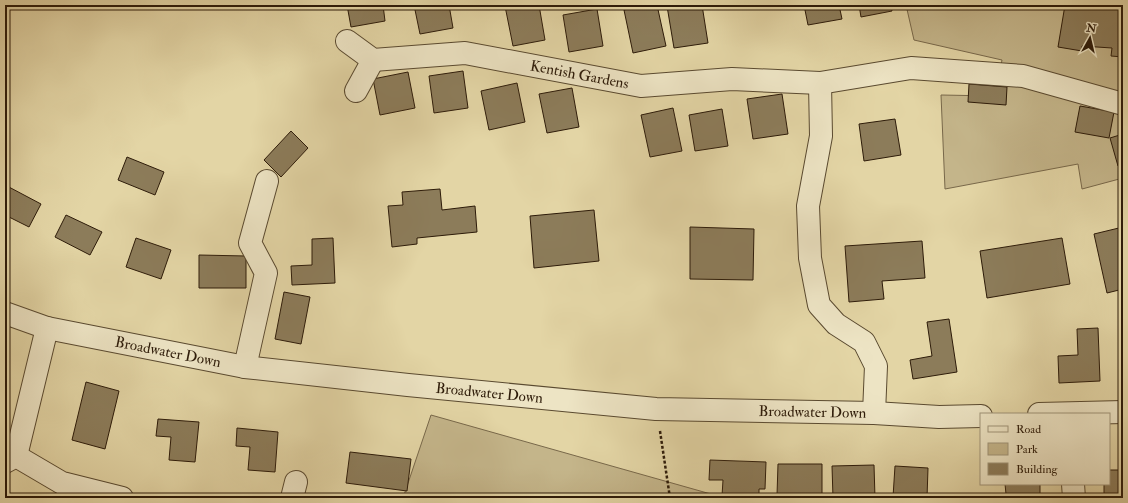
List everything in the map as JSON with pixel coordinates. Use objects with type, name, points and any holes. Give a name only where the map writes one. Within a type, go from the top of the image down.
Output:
[{"type":"street","points":[[347,41],[373,60],[356,91]]},
{"type":"street","name":"Kentish Gardens","points":[[373,60],[465,53],[641,86],[732,79],[820,83],[911,68],[1023,76],[1123,104]]},
{"type":"street","points":[[820,83],[821,136],[808,206],[810,258],[819,305],[836,324],[864,342],[876,366],[874,413]]},
{"type":"street","points":[[245,367],[266,273],[250,243],[267,181]]},
{"type":"street","name":"Broadwater Down","points":[[5,313],[47,328],[245,367],[408,386],[656,409],[874,413],[939,417],[980,416]]},
{"type":"street","points":[[47,328],[10,459],[62,483],[122,498]]},
{"type":"street","points":[[1071,413],[1123,412]]},
{"type":"street","points":[[1073,485],[1074,498]]},
{"type":"path","points":[[656,409],[669,497]]},
{"type":"green space","points":[[906,5],[1123,5],[1123,178],[1082,189],[1078,164],[945,189],[941,95],[995,96],[1002,60],[914,40]]},
{"type":"green space","points":[[431,415],[725,498],[403,498]]},
{"type":"building","points":[[347,5],[383,5],[385,21],[351,27]]},
{"type":"building","points":[[414,5],[449,5],[453,28],[420,34]]},
{"type":"building","points":[[539,5],[545,40],[513,46],[505,6]]},
{"type":"building","points":[[646,5],[657,5],[666,46],[633,53],[624,10]]},
{"type":"building","points":[[702,5],[708,43],[674,48],[667,6]]},
{"type":"building","points":[[804,5],[839,5],[842,19],[808,25]]},
{"type":"building","points":[[859,5],[891,5],[892,11],[861,17]]},
{"type":"building","points":[[1065,5],[1112,7],[1112,5],[1123,5],[1123,57],[1111,56],[1112,48],[1082,46],[1082,51],[1058,47]]},
{"type":"building","points":[[597,9],[603,46],[569,52],[563,15]]},
{"type":"building","points":[[463,71],[468,108],[434,113],[429,76]]},
{"type":"building","points":[[408,72],[415,108],[380,115],[373,79]]},
{"type":"building","points":[[517,83],[525,122],[489,130],[481,91]]},
{"type":"building","points":[[969,84],[1007,87],[1006,105],[968,102]]},
{"type":"building","points":[[572,88],[579,127],[547,133],[539,94]]},
{"type":"building","points":[[782,94],[788,134],[753,139],[747,99]]},
{"type":"building","points":[[1080,106],[1114,112],[1109,138],[1075,132]]},
{"type":"building","points":[[673,108],[682,151],[650,157],[641,115]]},
{"type":"building","points":[[722,109],[728,146],[695,151],[689,115]]},
{"type":"building","points":[[895,119],[901,155],[864,161],[859,124]]},
{"type":"building","points":[[291,131],[308,148],[281,177],[264,160]]},
{"type":"building","points":[[1123,134],[1123,165],[1118,166],[1110,138]]},
{"type":"building","points":[[127,157],[164,172],[155,195],[118,180]]},
{"type":"building","points":[[7,186],[41,204],[29,227],[5,215],[5,190]]},
{"type":"building","points":[[440,189],[442,210],[475,206],[477,232],[417,238],[417,244],[392,247],[388,206],[403,205],[402,192]]},
{"type":"building","points":[[594,210],[599,261],[534,268],[530,216]]},
{"type":"building","points":[[66,215],[102,232],[90,255],[55,237]]},
{"type":"building","points":[[690,227],[754,229],[753,280],[690,279]]},
{"type":"building","points":[[1123,227],[1123,289],[1107,293],[1094,234]]},
{"type":"building","points":[[136,238],[171,250],[161,279],[126,267]]},
{"type":"building","points":[[333,238],[335,283],[292,285],[291,266],[312,265],[312,239]]},
{"type":"building","points":[[1062,238],[1070,284],[987,298],[980,251]]},
{"type":"building","points":[[922,241],[925,278],[882,281],[884,299],[849,302],[845,246]]},
{"type":"building","points":[[199,255],[246,256],[246,288],[199,288]]},
{"type":"building","points":[[284,292],[310,297],[301,344],[275,339]]},
{"type":"building","points":[[949,319],[957,372],[913,379],[910,360],[932,356],[927,322]]},
{"type":"building","points":[[1098,328],[1100,381],[1059,383],[1058,356],[1078,355],[1077,329]]},
{"type":"building","points":[[86,382],[119,391],[105,449],[72,440]]},
{"type":"building","points":[[158,419],[199,422],[195,462],[169,460],[171,437],[156,436]]},
{"type":"building","points":[[237,428],[278,432],[275,472],[248,470],[250,447],[236,446]]},
{"type":"building","points":[[350,452],[411,459],[407,491],[346,483]]},
{"type":"building","points":[[710,460],[766,462],[765,489],[759,489],[759,498],[722,496],[723,480],[709,480]]},
{"type":"building","points":[[778,464],[822,464],[822,495],[812,495],[812,498],[786,498],[786,495],[777,495]]},
{"type":"building","points":[[874,465],[875,498],[833,498],[832,466]]},
{"type":"building","points":[[895,466],[928,468],[927,498],[893,497]]},
{"type":"building","points":[[1110,470],[1123,470],[1123,498],[1104,498],[1104,485],[1110,485]]},
{"type":"building","points":[[1005,485],[1040,485],[1040,494],[1006,494]]}]
